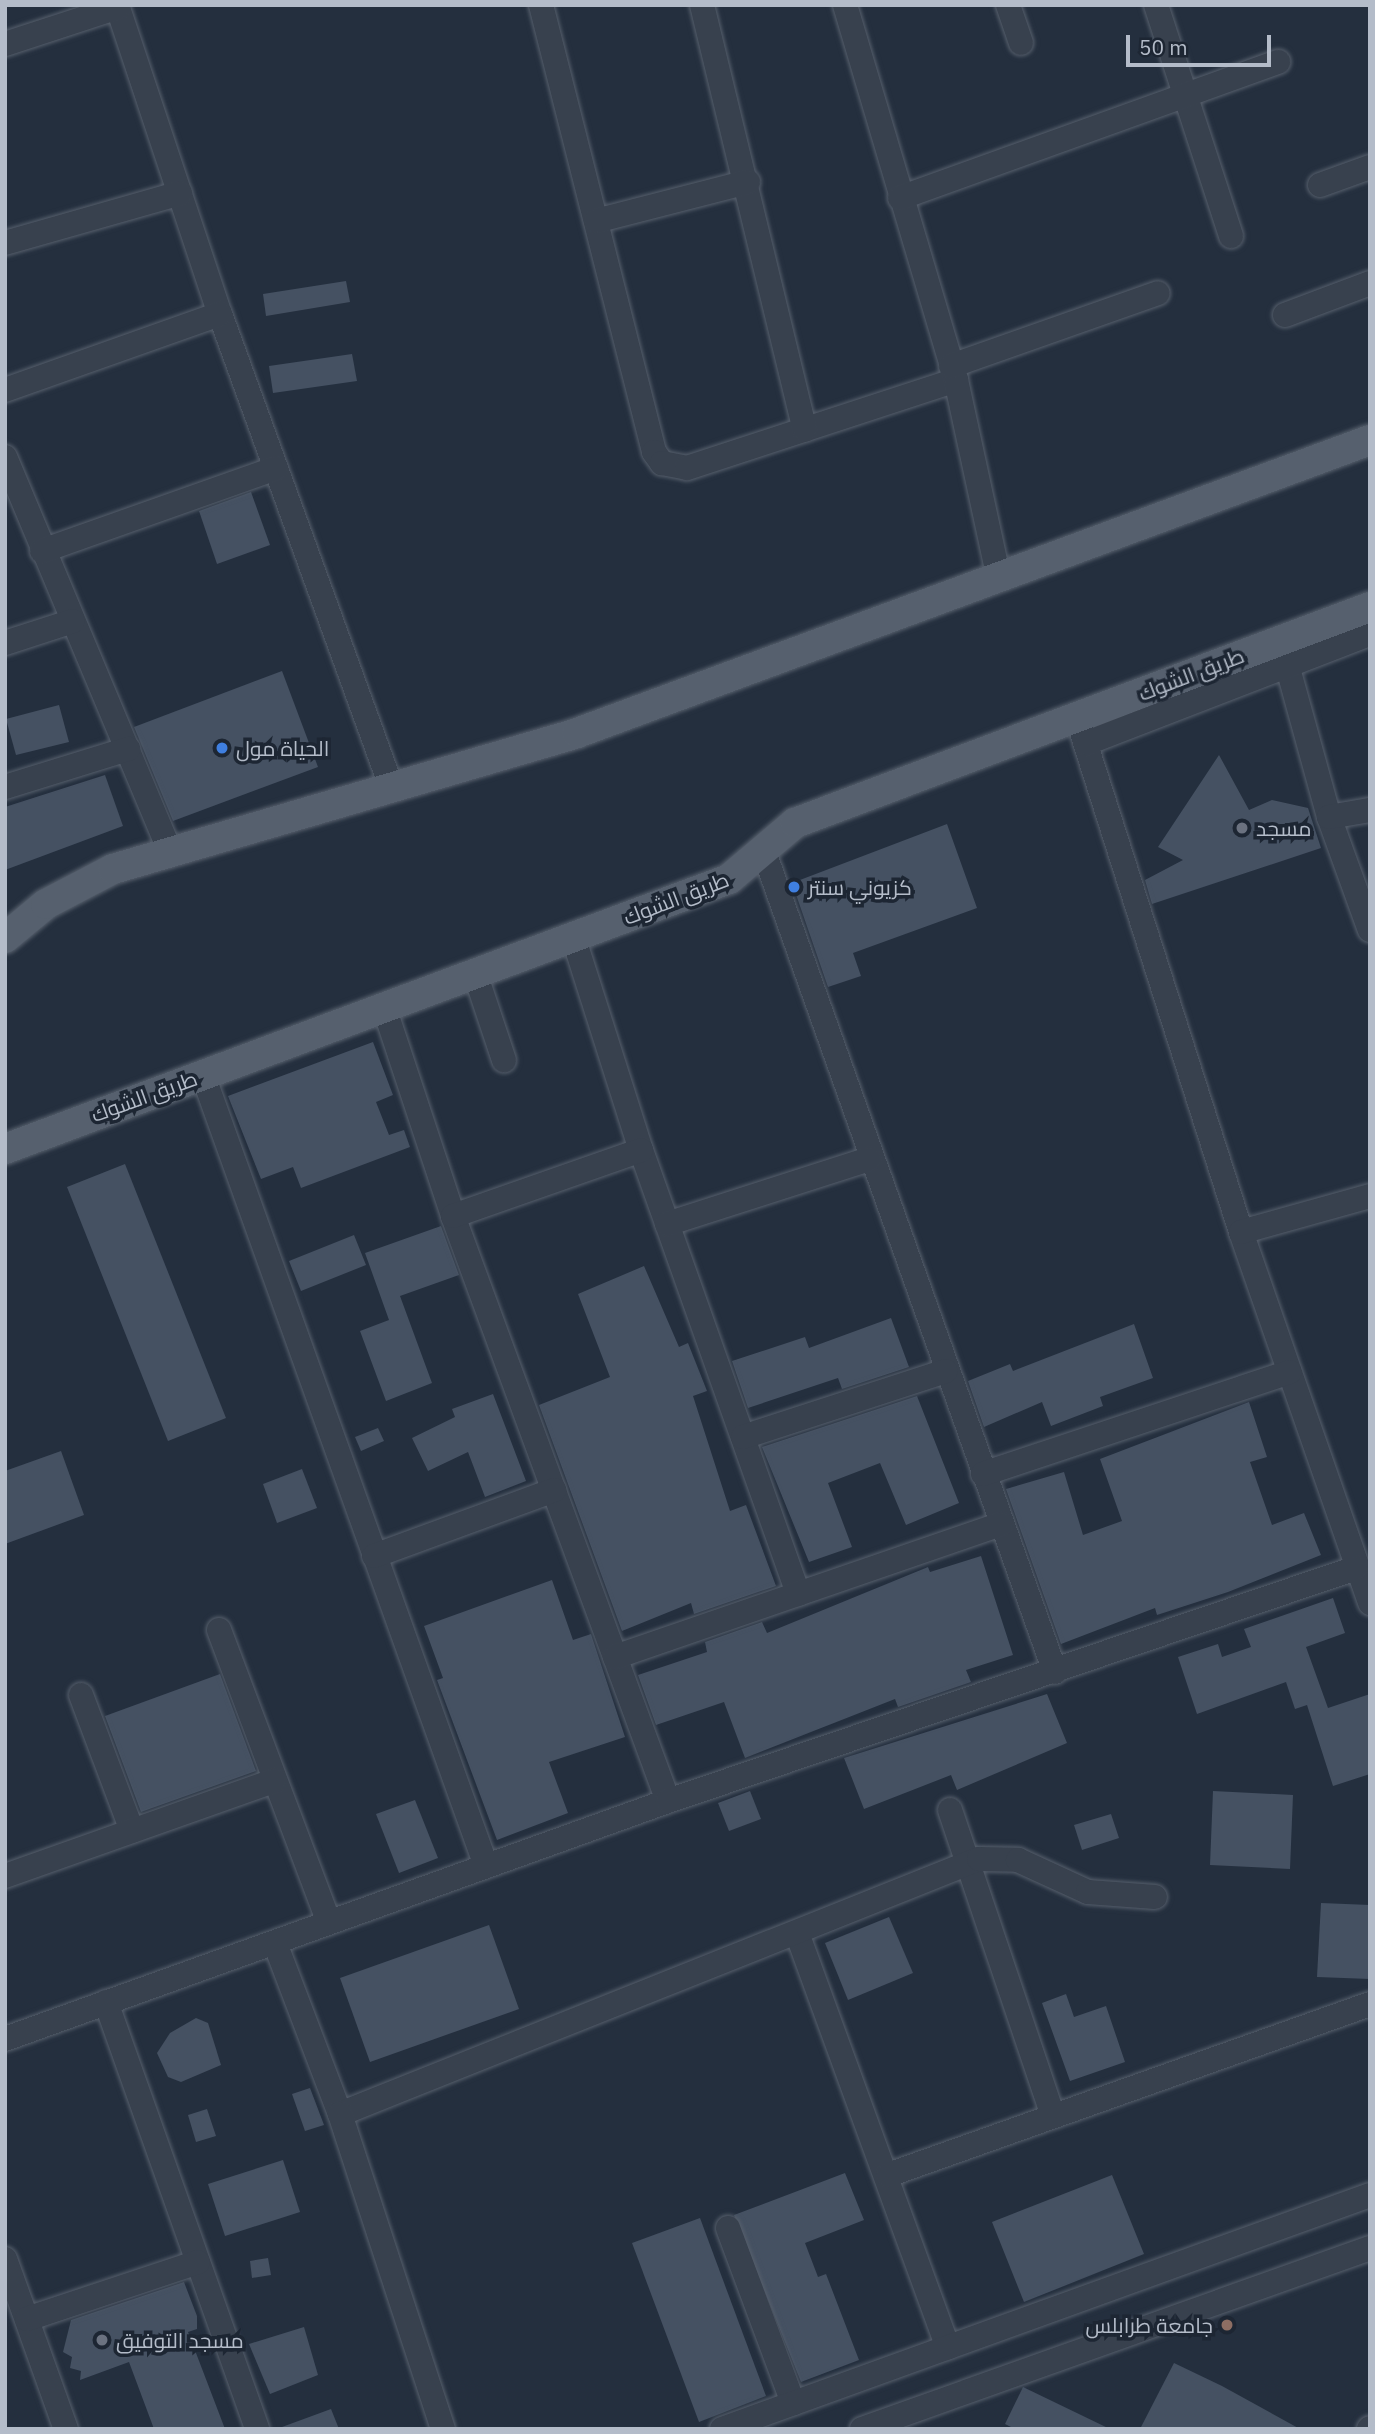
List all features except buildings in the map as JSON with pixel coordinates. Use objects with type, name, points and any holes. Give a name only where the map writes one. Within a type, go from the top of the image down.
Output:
[{"type":"main road","points":[[5,938],[67,890],[170,851],[392,789],[577,733],[1370,440]]},
{"type":"main road","name":"طريق الشوك","points":[[5,1149],[729,879],[795,823],[1082,730],[1284,653],[1370,607]]},
{"type":"street","points":[[541,5],[654,452],[662,463],[687,468],[805,430],[1158,293]]},
{"type":"street","points":[[702,5],[748,182],[805,430]]},
{"type":"street","points":[[845,5],[953,373],[999,579]]},
{"type":"street","points":[[1008,5],[1021,43]]},
{"type":"street","points":[[1156,5],[1231,236]]},
{"type":"street","points":[[5,44],[118,6],[220,314],[392,789]]},
{"type":"street","points":[[900,198],[1278,62]]},
{"type":"street","points":[[1320,185],[1370,167]]},
{"type":"street","points":[[596,221],[748,182]]},
{"type":"street","points":[[5,243],[180,193]]},
{"type":"street","points":[[1285,315],[1370,283]]},
{"type":"street","points":[[5,390],[220,314]]},
{"type":"street","points":[[7,467],[170,851]]},
{"type":"street","points":[[41,551],[276,468]]},
{"type":"street","points":[[5,643],[72,621]]},
{"type":"street","points":[[1370,634],[1284,653],[1329,817],[1370,930]]},
{"type":"street","points":[[1082,730],[1241,1232],[1370,1603]]},
{"type":"street","points":[[5,787],[128,749]]},
{"type":"street","points":[[1329,817],[1370,810]]},
{"type":"street","points":[[764,852],[869,1159],[1055,1672]]},
{"type":"street","points":[[573,936],[641,1150],[799,1594]]},
{"type":"street","points":[[475,972],[504,1060]]},
{"type":"street","points":[[384,1007],[453,1216],[668,1801]]},
{"type":"street","points":[[203,1074],[486,1866]]},
{"type":"street","points":[[453,1216],[641,1150]]},
{"type":"street","points":[[667,1224],[869,1159]]},
{"type":"street","points":[[1241,1232],[1370,1196]]},
{"type":"street","points":[[743,1437],[946,1371]]},
{"type":"street","points":[[983,1474],[1289,1372]]},
{"type":"street","points":[[374,1556],[554,1490]]},
{"type":"street","points":[[615,1657],[1001,1524]]},
{"type":"street","points":[[5,2039],[668,1801],[1055,1672],[1356,1567]]},
{"type":"street","points":[[219,1630],[329,1922]]},
{"type":"street","points":[[80,1695],[132,1830]]},
{"type":"street","points":[[5,1876],[274,1781]]},
{"type":"street","points":[[950,1810],[965,1868],[1053,2116]]},
{"type":"street","points":[[340,2114],[965,1868],[979,1860],[1017,1860],[1088,1892],[1156,1897]]},
{"type":"street","points":[[797,1933],[888,2175],[948,2347]]},
{"type":"street","points":[[275,1943],[340,2114],[443,2429]]},
{"type":"street","points":[[106,2002],[257,2429]]},
{"type":"street","points":[[888,2175],[1370,2004]]},
{"type":"street","points":[[722,2429],[1370,2195]]},
{"type":"street","points":[[728,2228],[793,2403]]},
{"type":"street","points":[[862,2429],[1370,2248]]},
{"type":"street","points":[[5,2259],[66,2429]]},
{"type":"street","points":[[27,2319],[198,2262]]},
{"type":"place","name":"الحياة مول","points":[[222,748]]},
{"type":"place","name":"مسجد","points":[[1242,828]]},
{"type":"place","name":"كزيوني سنتر","points":[[794,887]]},
{"type":"place","name":"جامعة طرابلس","points":[[1227,2325]]},
{"type":"place","name":"مسجد التوفيق","points":[[102,2340]]}]
